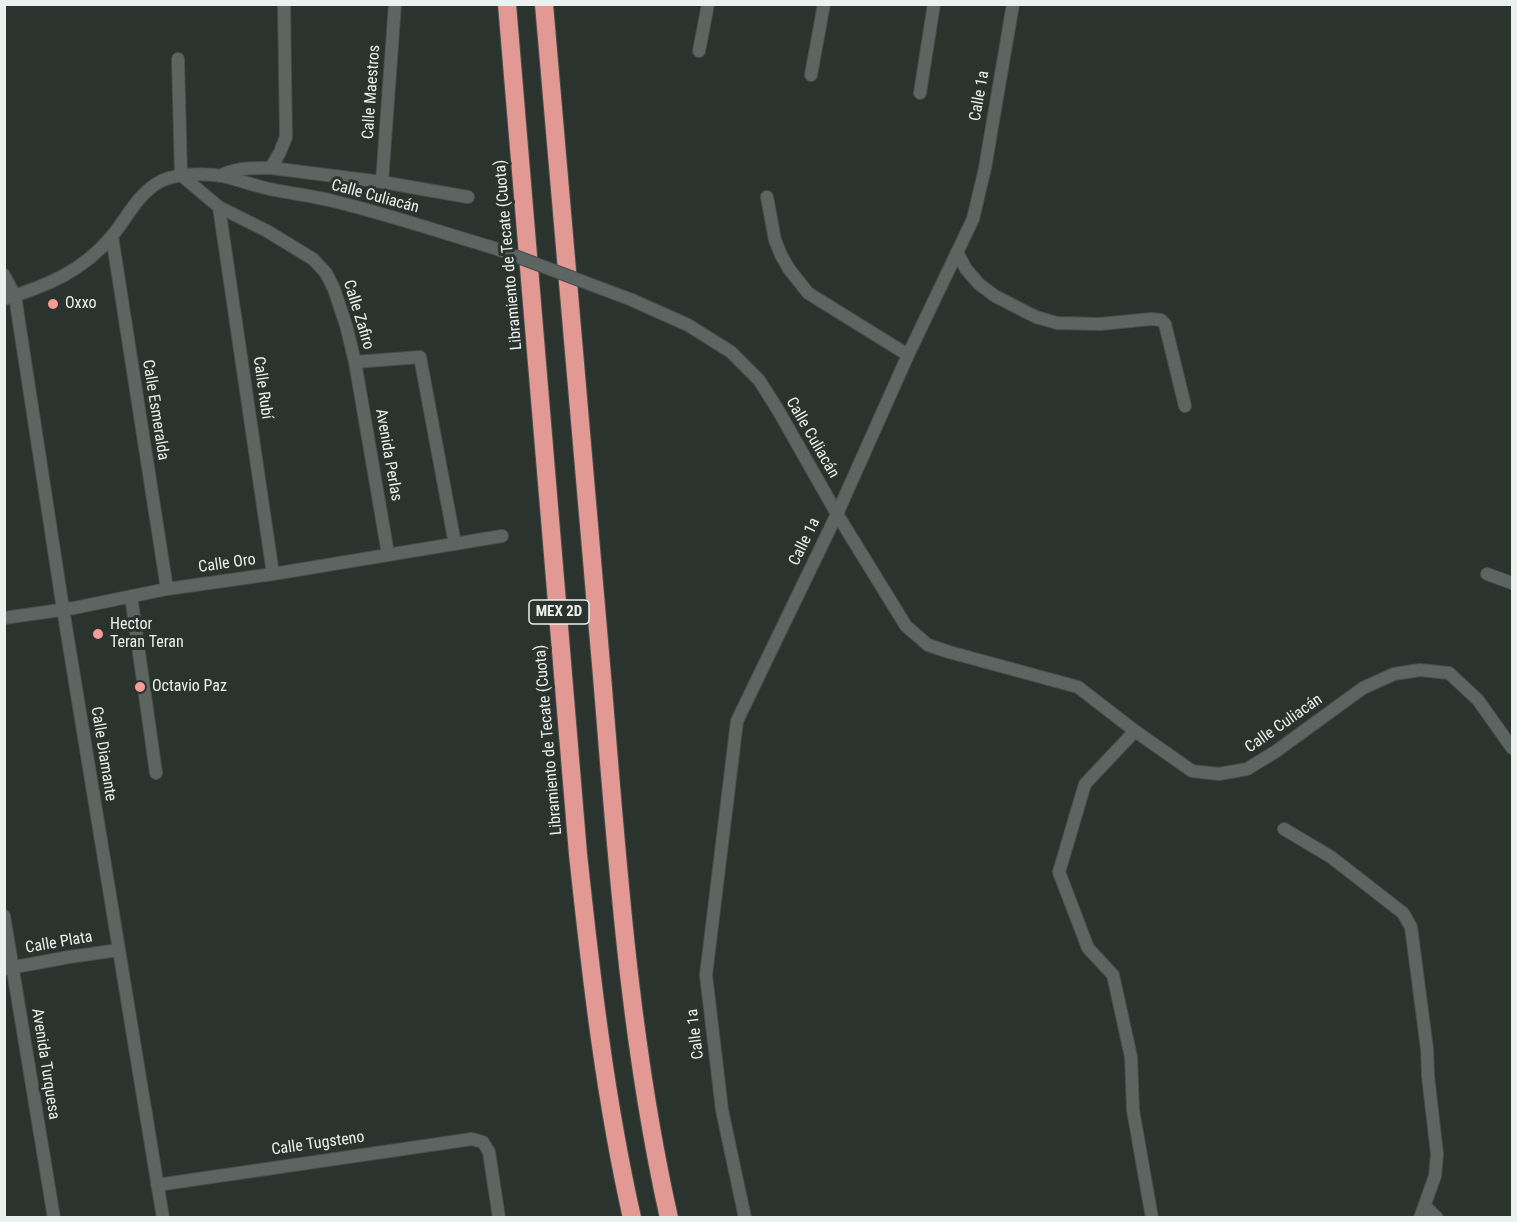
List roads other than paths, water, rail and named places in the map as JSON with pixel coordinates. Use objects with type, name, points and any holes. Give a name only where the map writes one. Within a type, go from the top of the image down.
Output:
[{"type":"highway","name":"Libramiento de Tecate (Cuota)","points":[[507,4],[578,854],[593,989],[606,1077],[632,1218]]},
{"type":"highway","name":"MEX 2D","points":[[544,4],[616,844],[633,1010],[656,1160],[669,1218]]},
{"type":"street","points":[[271,168],[286,137],[284,4]]},
{"type":"street","name":"Calle Maestros","points":[[382,182],[395,4]]},
{"type":"street","points":[[699,51],[708,4]]},
{"type":"street","points":[[811,75],[824,4]]},
{"type":"street","points":[[920,93],[934,4]]},
{"type":"street","name":"Calle 1a","points":[[745,1218],[722,1110],[706,975],[737,721],[837,514],[908,355],[973,219],[985,168],[1013,4]]},
{"type":"street","points":[[178,59],[181,175]]},
{"type":"street","points":[[220,176],[238,169],[271,168],[382,182],[468,197]]},
{"type":"street","name":"Calle Culiacán","points":[[10,297],[50,284],[91,258],[112,236],[141,196],[157,182],[181,175],[220,176],[381,214],[494,248],[632,300],[688,325],[731,351],[759,380],[768,394],[837,514],[906,626],[928,645],[1078,687],[1192,771],[1219,774],[1247,769],[1275,752],[1363,688],[1394,674],[1420,670],[1449,673],[1478,700],[1512,747]]},
{"type":"street","name":"Calle Zafiro","points":[[181,175],[219,207],[267,231],[313,259],[327,273],[346,325],[355,362],[420,357],[455,544]]},
{"type":"street","points":[[767,197],[775,240],[781,255],[808,292],[908,355]]},
{"type":"street","name":"Calle Rubí","points":[[219,207],[273,574]]},
{"type":"street","name":"Calle Esmeralda","points":[[112,236],[167,589]]},
{"type":"street","points":[[957,252],[966,269],[979,284],[995,296],[1036,317],[1057,323],[1100,324],[1161,320],[1165,324],[1185,406]]},
{"type":"street","name":"Calle Diamante","points":[[4,275],[10,297],[63,609],[163,1218]]},
{"type":"street","name":"Avenida Perlas","points":[[355,362],[388,554]]},
{"type":"street","name":"Calle Oro","points":[[4,618],[167,589],[502,536]]},
{"type":"street","points":[[1487,574],[1512,583]]},
{"type":"street","points":[[131,596],[156,773]]},
{"type":"street","points":[[1136,731],[1085,783],[1059,872],[1088,948],[1113,975],[1131,1057],[1133,1110],[1152,1218]]},
{"type":"street","points":[[1284,829],[1331,857],[1403,913],[1411,927],[1427,1049],[1437,1154],[1435,1176],[1423,1212],[1437,1218]]},
{"type":"street","name":"Avenida Turquesa","points":[[4,916],[9,969],[54,1218]]},
{"type":"street","name":"Calle Plata","points":[[9,969],[119,950]]},
{"type":"street","name":"Calle Tugsteno","points":[[157,1185],[472,1139],[483,1142],[489,1152],[499,1218]]},
{"type":"place","name":"Oxxo","points":[[53,304]]},
{"type":"place","name":"Hector Teran Teran","points":[[98,634]]},
{"type":"place","name":"Octavio Paz","points":[[140,687]]}]
